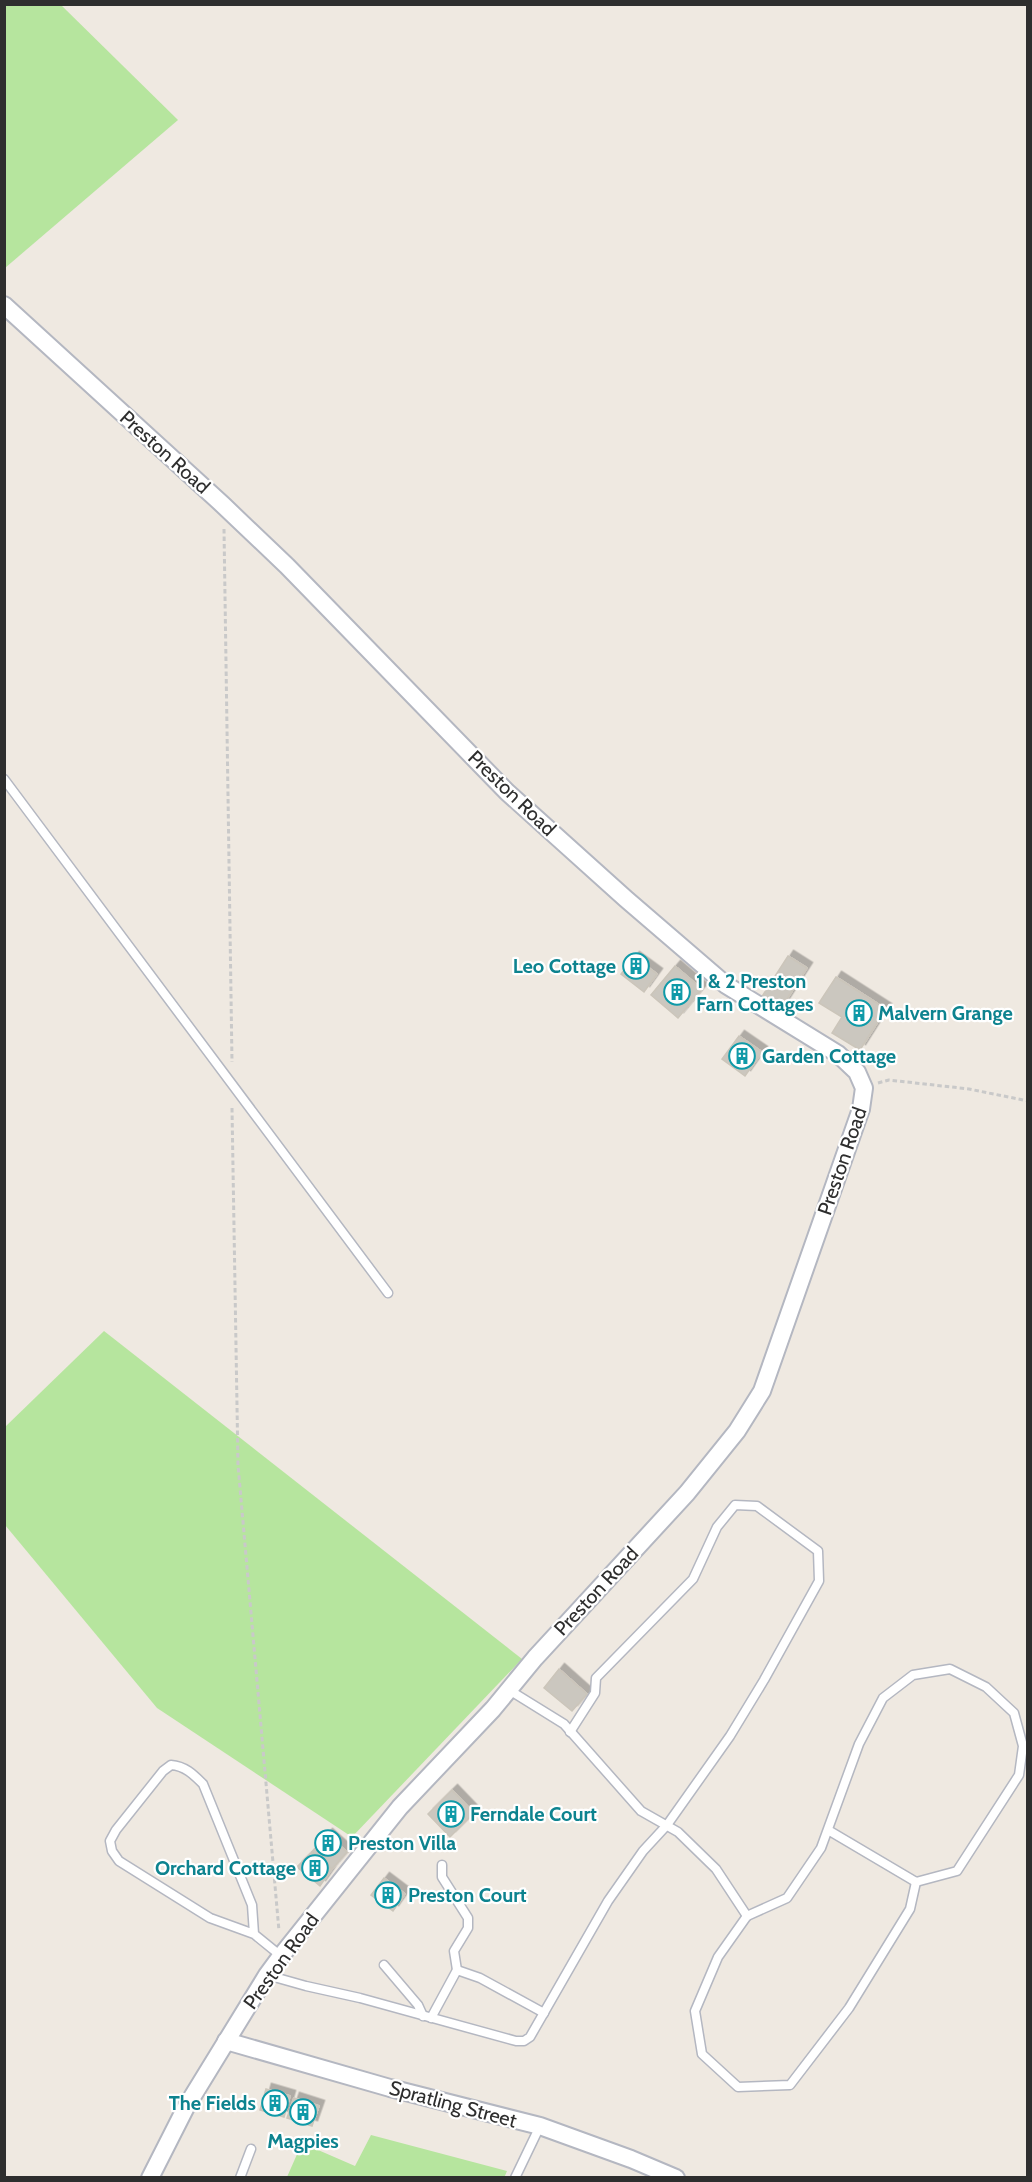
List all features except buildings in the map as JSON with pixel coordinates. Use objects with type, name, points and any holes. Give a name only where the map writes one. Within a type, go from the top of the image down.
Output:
[{"type":"street","name":"Preston Road","points":[[4,305],[287,566],[507,792],[726,985],[838,1054],[857,1072],[864,1088],[861,1108],[762,1390],[737,1431],[687,1493],[535,1658],[493,1709],[400,1807],[281,1956],[186,2107],[150,2178]]},
{"type":"street","name":"Spratling Street","points":[[226,2041],[390,2088],[540,2126],[676,2178]]},
{"type":"lane","points":[[4,779],[388,1293]]},
{"type":"lane","points":[[267,1975],[516,2041],[524,2041],[530,2037],[608,1901],[643,1851],[667,1826],[730,1736],[795,1627],[819,1581],[818,1551],[757,1506],[735,1505],[717,1527],[693,1579],[597,1678],[595,1693],[570,1732]]},
{"type":"lane","points":[[828,1830],[916,1882],[957,1871],[1019,1776],[1023,1746],[1014,1713],[986,1687],[950,1669],[913,1675],[883,1698],[860,1744],[821,1848],[787,1898],[747,1916],[718,1957],[695,2011],[702,2054],[738,2087],[790,2085],[849,2008],[910,1909],[916,1882]]},
{"type":"lane","points":[[509,1690],[564,1724],[641,1811],[678,1832],[716,1869],[747,1916]]},
{"type":"lane","points":[[254,1934],[252,1905],[203,1784],[180,1766],[171,1766],[163,1771],[116,1830],[110,1841],[112,1851],[119,1861],[210,1918],[254,1934],[281,1956]]},
{"type":"lane","points":[[427,2017],[457,1970],[454,1951],[468,1928],[468,1918],[442,1877],[442,1865]]},
{"type":"lane","points":[[384,1965],[427,2017]]},
{"type":"lane","points":[[457,1970],[480,1978],[544,2013]]},
{"type":"lane","points":[[515,2178],[540,2126]]},
{"type":"lane","points":[[240,2178],[251,2149]]},
{"type":"path","points":[[223,505],[238,1465],[281,1956]]},
{"type":"path","points":[[864,1088],[889,1080],[969,1089],[1028,1101]]},
{"type":"green space","points":[[5,4],[61,5],[178,120],[5,268]]},
{"type":"green space","points":[[104,1331],[522,1659],[352,1837],[157,1708],[5,1525],[5,1427]]},
{"type":"green space","points":[[371,2135],[507,2171],[504,2178],[287,2177],[302,2143],[355,2166]]},
{"type":"place","name":"Leo Cottage","points":[[636,966]]},
{"type":"place","name":"1 & 2 Preston Farn Cottages","points":[[677,992]]},
{"type":"place","name":"Malvern Grange","points":[[859,1013]]},
{"type":"place","name":"Garden Cottage","points":[[742,1056]]},
{"type":"place","name":"Ferndale Court","points":[[451,1814]]},
{"type":"place","name":"Preston Villa","points":[[328,1843]]},
{"type":"place","name":"Orchard Cottage","points":[[315,1868]]},
{"type":"place","name":"Preston Court","points":[[388,1895]]},
{"type":"place","name":"The Fields","points":[[275,2103]]},
{"type":"place","name":"Magpies","points":[[303,2112]]}]
